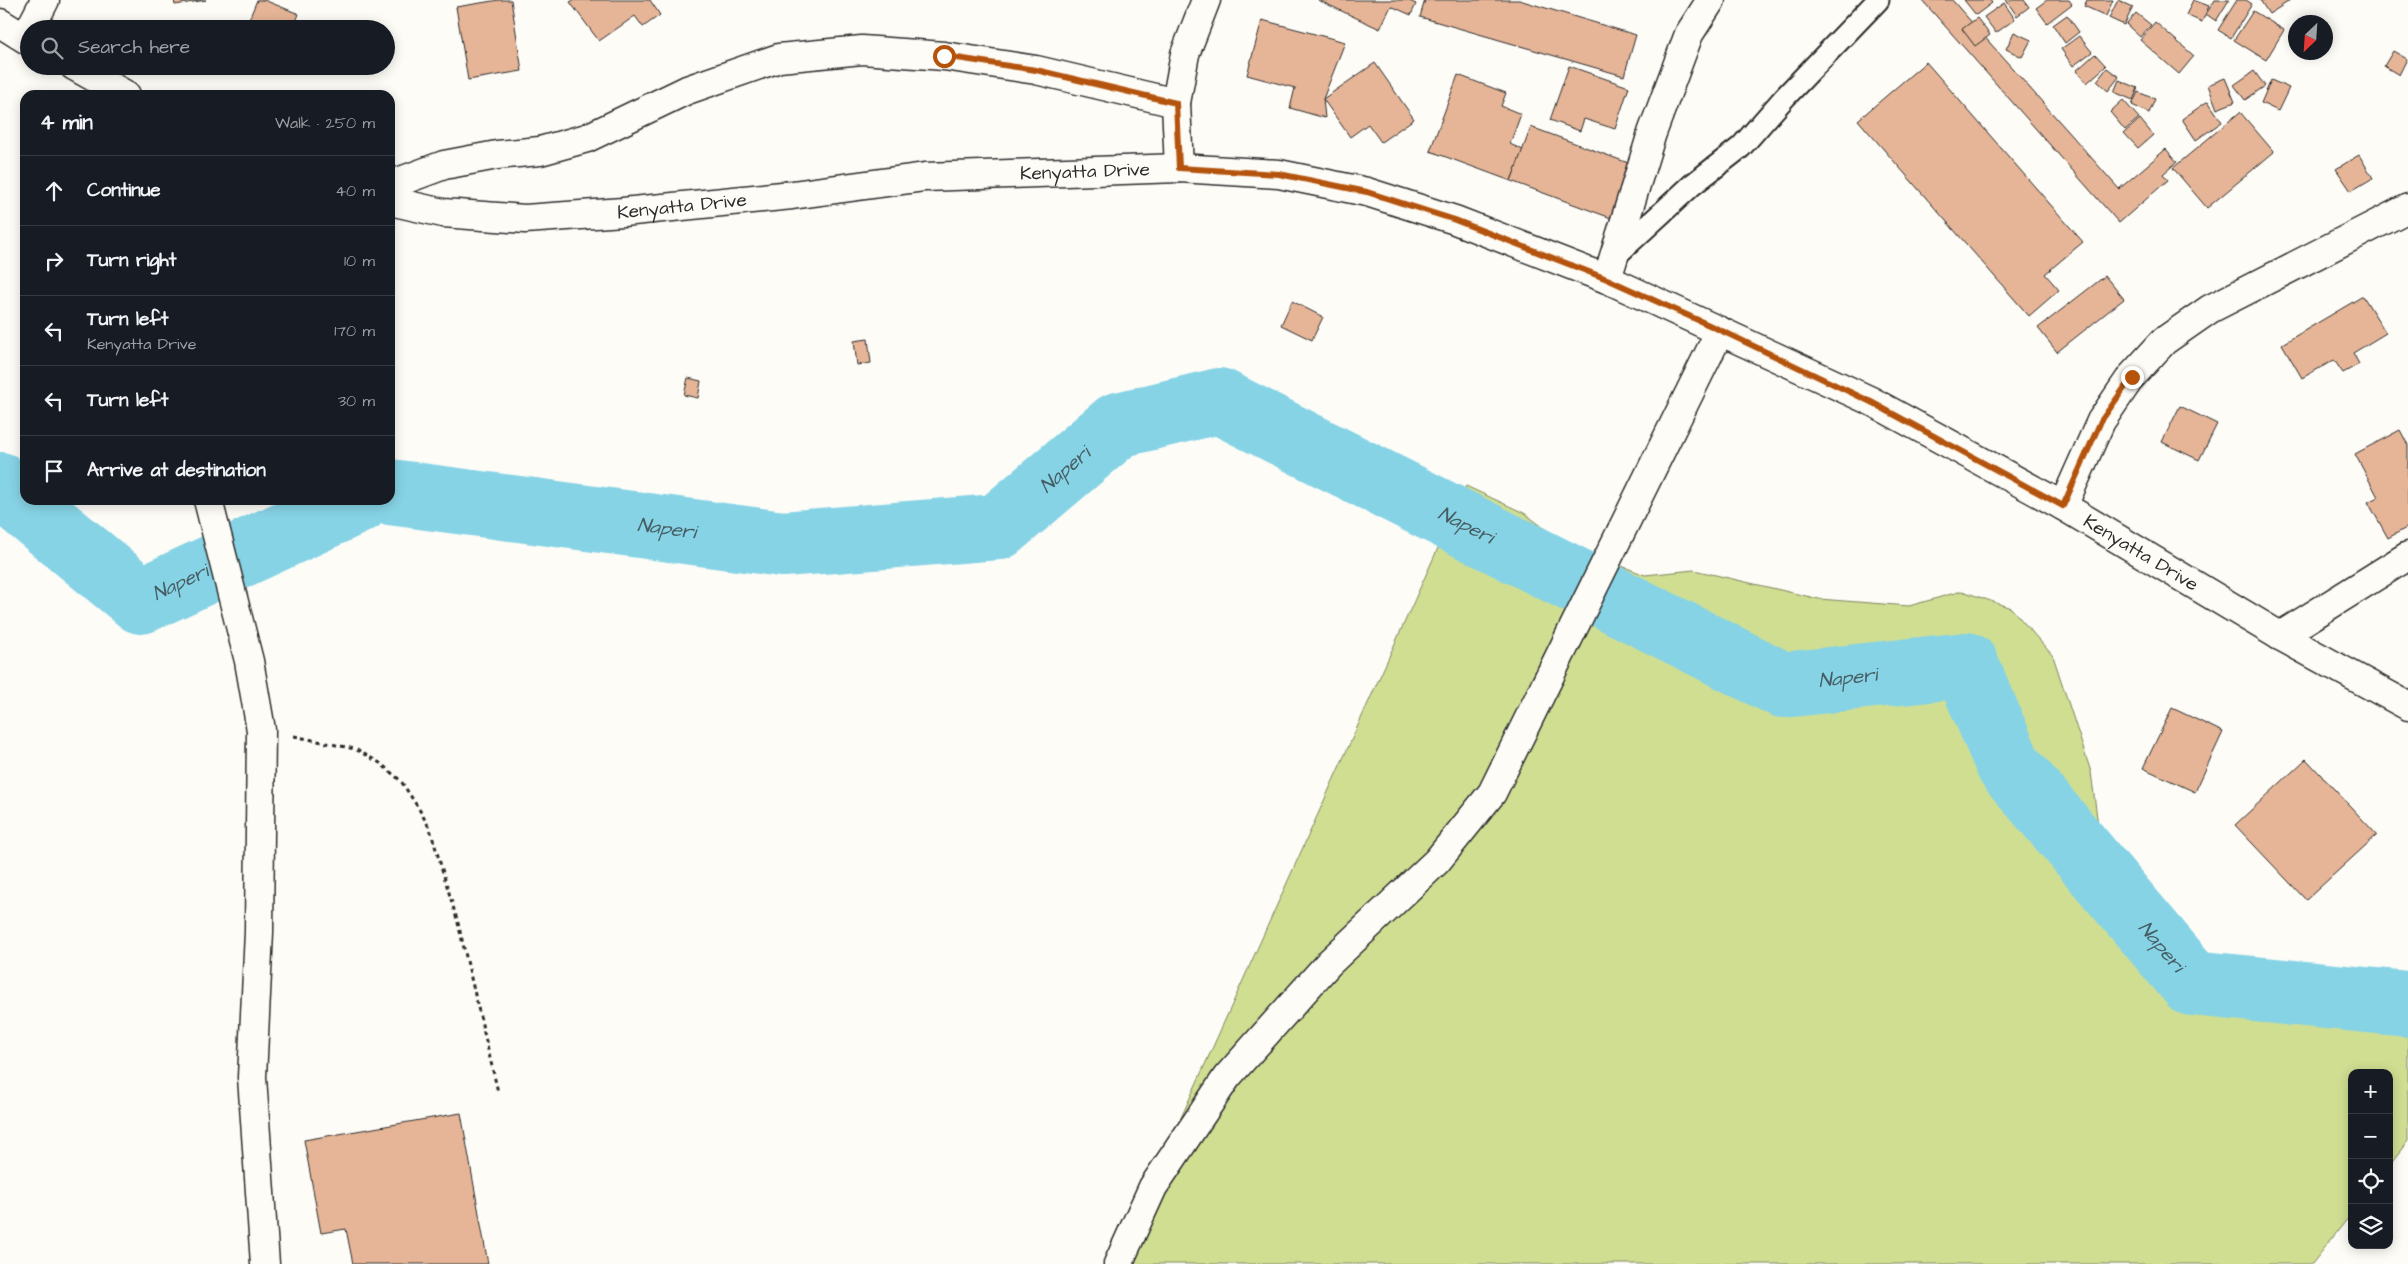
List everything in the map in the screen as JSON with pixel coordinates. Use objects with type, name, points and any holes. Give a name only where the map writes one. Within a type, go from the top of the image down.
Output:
[{"type":"street","points":[[35,20],[45,0]]},
{"type":"street","points":[[1179,168],[1176,103],[1185,54],[1206,0]]},
{"type":"street","points":[[1610,268],[1652,133],[1690,34],[1711,0]]},
{"type":"street","points":[[0,23],[20,32]]},
{"type":"street","points":[[395,183],[444,165],[496,155],[540,151],[587,138],[687,90],[779,58],[862,50],[944,56],[1036,70],[1176,103]]},
{"type":"street","points":[[90,75],[117,90]]},
{"type":"street","name":"Kenyatta Drive","points":[[395,202],[443,213],[525,219],[623,212],[792,195],[924,177],[1179,168],[1279,174],[1367,192],[1610,268],[1720,330],[1871,402],[2063,506],[2280,636],[2408,706]]},
{"type":"street","points":[[2063,506],[2101,421],[2132,377],[2164,341],[2210,309],[2408,208]]},
{"type":"street","points":[[1118,1264],[1153,1187],[1227,1077],[1329,964],[1437,860],[1492,793],[1720,330]]},
{"type":"street","points":[[209,505],[249,661],[261,730],[259,914],[252,1077],[265,1264]]},
{"type":"street","points":[[2280,636],[2408,556]]},
{"type":"lane","points":[[1610,268],[1692,185],[1741,147],[1785,97],[1878,0]]},
{"type":"path","points":[[261,730],[355,749],[380,763],[401,781],[430,829],[458,923],[498,1092]]},
{"type":"green space","points":[[1466,486],[1524,513],[1567,545],[1645,575],[1694,570],[1819,599],[1909,606],[1962,591],[2011,608],[2053,656],[2091,772],[2100,840],[2152,904],[2176,938],[2224,960],[2308,989],[2327,986],[2408,998],[2408,1141],[2393,1160],[2393,1069],[2348,1069],[2348,1218],[2312,1264],[1115,1264]]},
{"type":"building","points":[[174,0],[206,0],[175,5]]},
{"type":"building","points":[[257,0],[264,0],[299,14],[297,20],[249,20]]},
{"type":"building","points":[[499,0],[511,0],[522,71],[468,80],[456,7]]},
{"type":"building","points":[[574,0],[650,0],[660,15],[643,27],[635,16],[599,41],[570,2]]},
{"type":"building","points":[[1318,0],[1407,0],[1416,4],[1411,15],[1391,6],[1380,29]]},
{"type":"building","points":[[1425,0],[1519,0],[1636,35],[1624,76],[1420,17]]},
{"type":"building","points":[[1922,0],[1952,0],[2119,189],[2166,149],[2177,162],[2163,174],[2168,180],[2119,223]]},
{"type":"building","points":[[1964,0],[1990,0],[1992,3],[1976,15]]},
{"type":"building","points":[[2006,0],[2024,0],[2029,7],[2017,16]]},
{"type":"building","points":[[2047,0],[2069,0],[2072,4],[2047,23],[2036,8]]},
{"type":"building","points":[[2087,0],[2113,0],[2106,16],[2084,6]]},
{"type":"building","points":[[2118,0],[2133,7],[2124,25],[2109,18]]},
{"type":"building","points":[[2193,0],[2209,6],[2202,22],[2186,15]]},
{"type":"building","points":[[2215,0],[2229,0],[2216,21],[2206,14]]},
{"type":"building","points":[[2237,0],[2246,0],[2252,4],[2231,38],[2218,30]]},
{"type":"building","points":[[2260,0],[2291,0],[2269,14]]},
{"type":"building","points":[[2004,3],[2015,19],[1996,33],[1984,17]]},
{"type":"building","points":[[2253,11],[2284,30],[2266,60],[2234,40]]},
{"type":"building","points":[[2136,13],[2151,25],[2140,37],[2126,24]]},
{"type":"building","points":[[2067,15],[2079,32],[2065,43],[2053,25]]},
{"type":"building","points":[[1977,18],[1990,35],[1975,46],[1962,29]]},
{"type":"building","points":[[1262,20],[1345,42],[1323,99],[1325,118],[1290,108],[1295,88],[1247,75]]},
{"type":"building","points":[[2155,22],[2194,56],[2179,74],[2140,40]]},
{"type":"building","points":[[2014,32],[2031,40],[2022,57],[2006,49]]},
{"type":"building","points":[[2079,36],[2092,52],[2073,66],[2061,49]]},
{"type":"building","points":[[2393,51],[2407,59],[2399,75],[2384,66]]},
{"type":"building","points":[[2095,54],[2106,66],[2087,83],[2076,71]]},
{"type":"building","points":[[1926,62],[2083,242],[2045,274],[2059,290],[2029,316],[1858,120]]},
{"type":"building","points":[[1375,63],[1414,119],[1381,142],[1368,124],[1350,137],[1323,99]]},
{"type":"building","points":[[1569,66],[1629,87],[1615,129],[1584,119],[1580,131],[1550,120]]},
{"type":"building","points":[[2107,68],[2119,77],[2108,91],[2097,81]]},
{"type":"building","points":[[2254,71],[2265,86],[2245,100],[2234,85]]},
{"type":"building","points":[[1458,75],[1506,93],[1501,106],[1521,114],[1510,144],[1523,150],[1511,181],[1430,151]]},
{"type":"building","points":[[2225,78],[2235,102],[2217,109],[2208,85]]},
{"type":"building","points":[[2119,80],[2138,88],[2133,100],[2114,92]]},
{"type":"building","points":[[2271,80],[2289,88],[2278,111],[2261,103]]},
{"type":"building","points":[[2138,92],[2155,99],[2149,113],[2132,105]]},
{"type":"building","points":[[2123,100],[2139,118],[2125,130],[2110,112]]},
{"type":"building","points":[[2208,101],[2222,122],[2196,140],[2182,119]]},
{"type":"building","points":[[2240,112],[2274,152],[2207,208],[2173,168]]},
{"type":"building","points":[[2140,119],[2153,135],[2138,148],[2124,133]]},
{"type":"building","points":[[1531,127],[1631,164],[1611,218],[1511,181]]},
{"type":"building","points":[[2359,155],[2373,178],[2351,191],[2336,169]]},
{"type":"building","points":[[2105,276],[2124,299],[2057,352],[2038,328]]},
{"type":"building","points":[[2363,296],[2386,333],[2353,353],[2359,364],[2343,373],[2334,360],[2302,378],[2282,344]]},
{"type":"building","points":[[1292,301],[1323,317],[1312,340],[1281,325]]},
{"type":"building","points":[[868,339],[871,363],[857,365],[854,341]]},
{"type":"building","points":[[688,378],[701,381],[698,398],[684,395]]},
{"type":"building","points":[[2180,406],[2217,424],[2199,460],[2162,442]]},
{"type":"building","points":[[2400,430],[2408,445],[2408,527],[2388,538],[2368,502],[2378,497],[2355,454]]},
{"type":"building","points":[[2172,708],[2223,732],[2195,792],[2143,768]]},
{"type":"building","points":[[2306,759],[2377,835],[2306,900],[2235,825]]},
{"type":"building","points":[[461,1113],[488,1264],[353,1264],[346,1229],[321,1233],[304,1140]]},
{"type":"waterway","name":"Naperi","points":[[395,493],[783,544],[998,527],[1118,425],[1219,401],[1783,685],[1966,665],[2009,766],[2192,983],[2408,1004]]},
{"type":"waterway","name":"Naperi","points":[[0,485],[20,501]]},
{"type":"waterway","name":"Naperi","points":[[24,505],[141,601],[348,505]]},
{"type":"route","points":[[944,56],[1036,70],[1176,103],[1179,168],[1279,174],[1367,192],[1455,220],[1607,279],[1720,330],[1871,402],[2063,506],[2101,421],[2132,377]]}]
